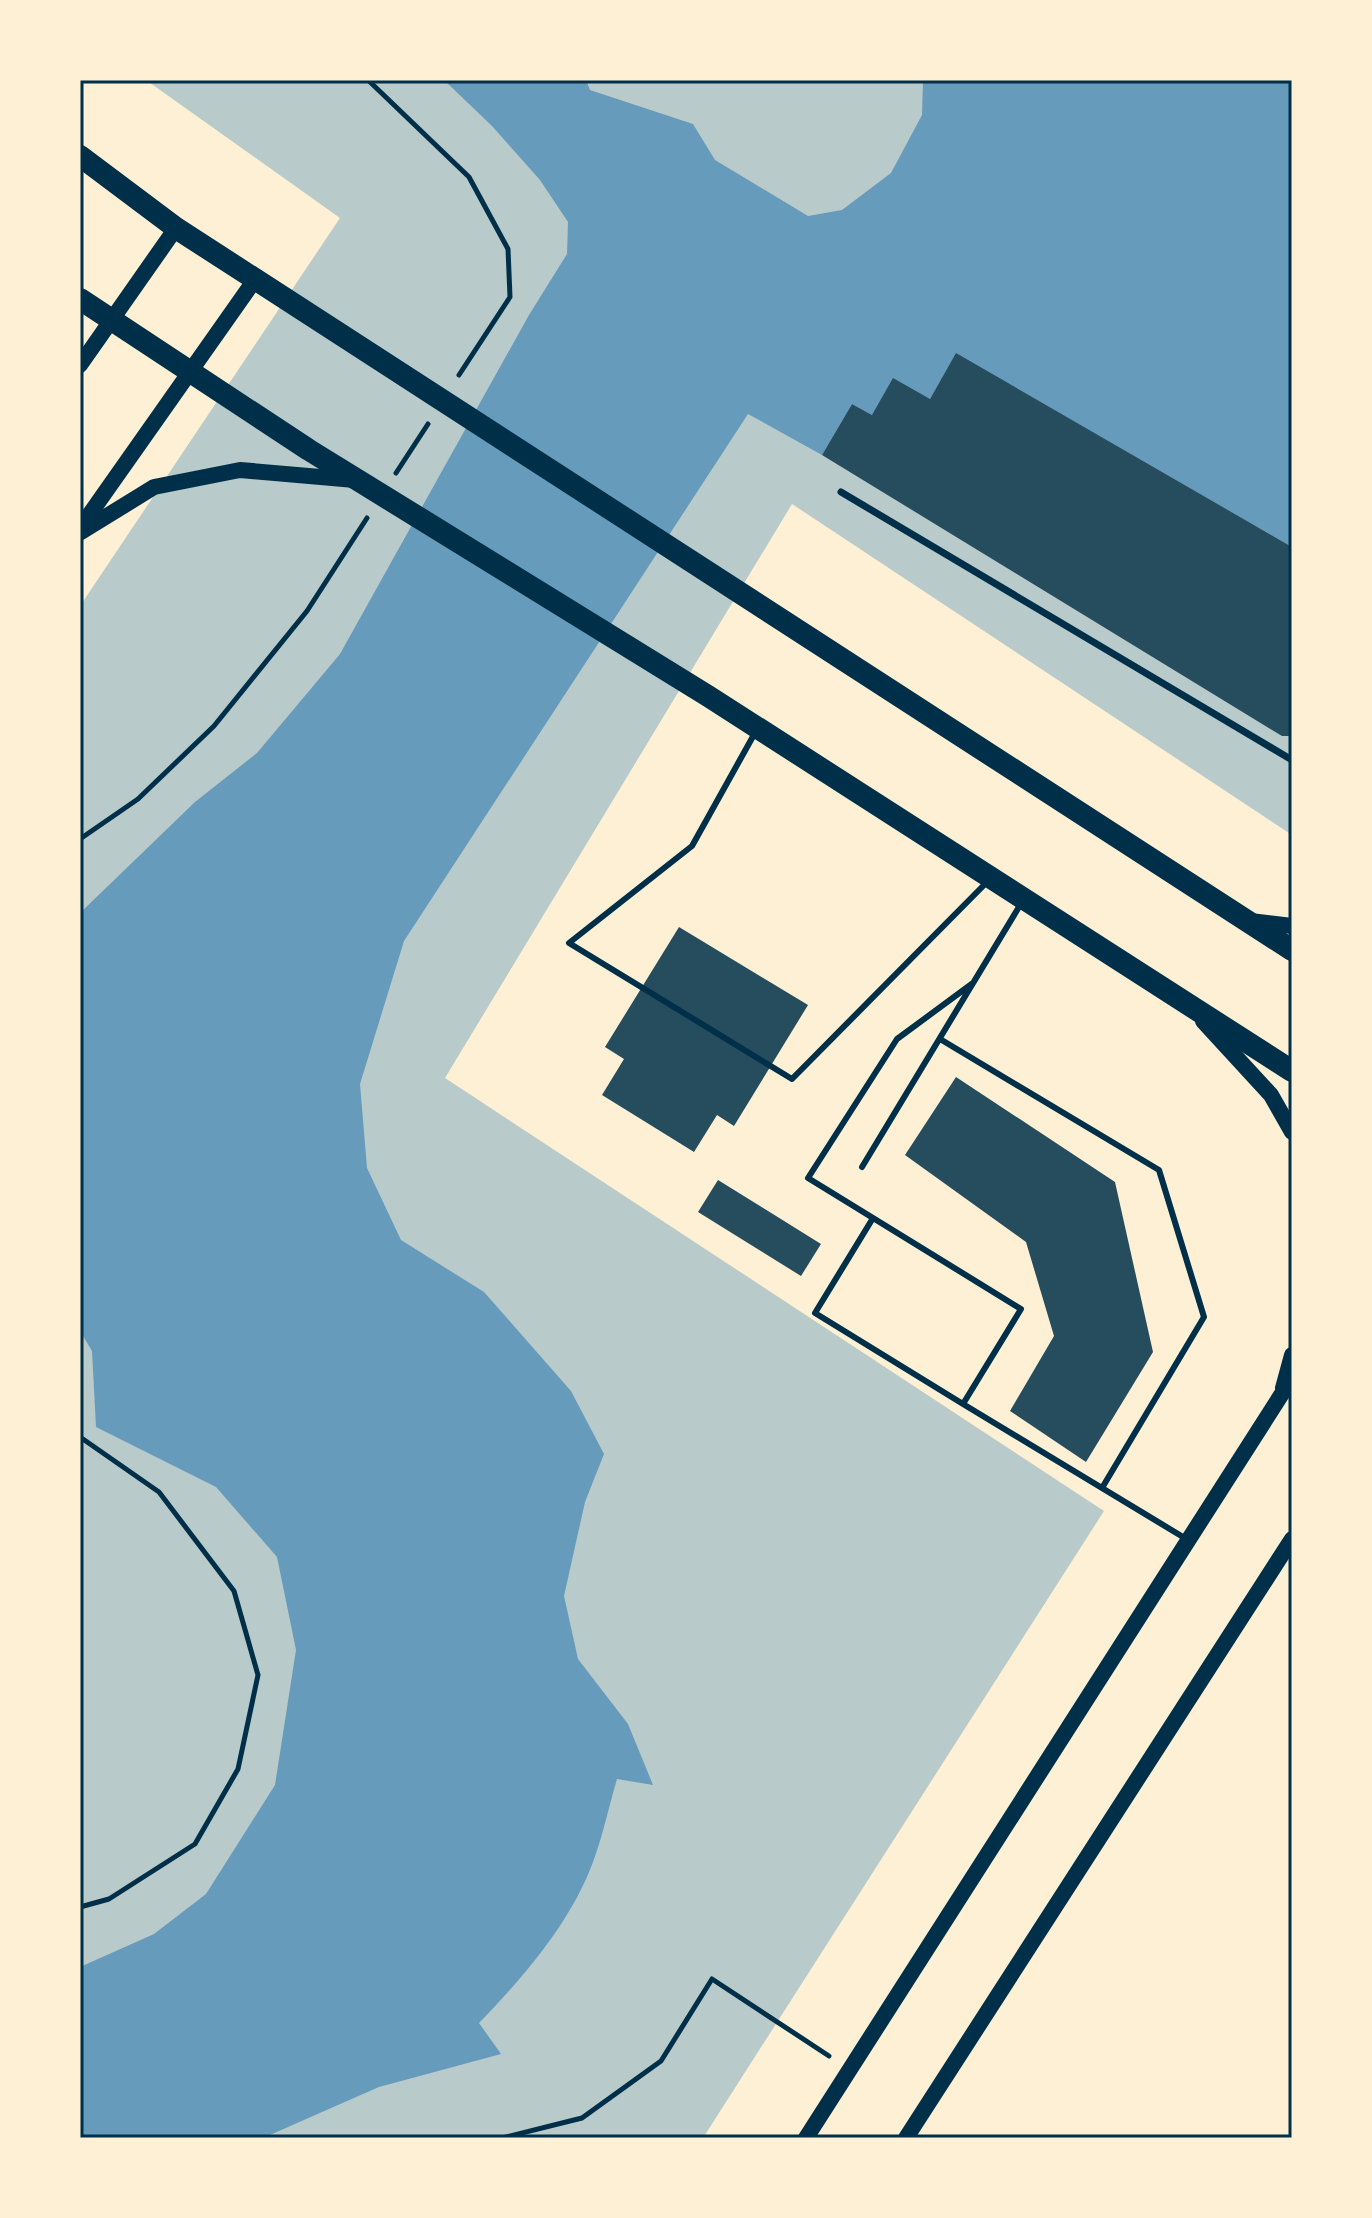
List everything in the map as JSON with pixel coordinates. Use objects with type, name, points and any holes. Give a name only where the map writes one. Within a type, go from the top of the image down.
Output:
[{"type":"highway","points":[[80,156],[176,228],[764,605],[1292,950]]},
{"type":"highway","points":[[80,299],[110,322],[309,450],[708,696],[1292,1071]]},
{"type":"main road","points":[[80,365],[176,228]]},
{"type":"main road","points":[[80,530],[256,278]]},
{"type":"main road","points":[[80,530],[154,487],[240,470],[357,480]]},
{"type":"main road","points":[[1247,920],[1292,926]]},
{"type":"main road","points":[[1185,1002],[1271,1095],[1292,1132]]},
{"type":"main road","points":[[1281,1396],[1292,1355]]},
{"type":"main road","points":[[806,2138],[1292,1378]]},
{"type":"main road","points":[[906,2138],[1292,1539]]},
{"type":"street","points":[[841,492],[1292,760]]},
{"type":"lane","points":[[758,728],[692,846],[569,943],[792,1079],[991,878]]},
{"type":"lane","points":[[862,1167],[1024,899]]},
{"type":"lane","points":[[963,1404],[1021,1309],[808,1178],[897,1039],[973,983]]},
{"type":"lane","points":[[940,1039],[1159,1170],[1204,1317],[1102,1488]]},
{"type":"lane","points":[[873,1218],[815,1313],[1189,1541]]},
{"type":"path","points":[[80,1437],[159,1492],[234,1591],[258,1675],[238,1769],[195,1844],[109,1899],[80,1907]]},
{"type":"path","points":[[502,2138],[582,2118],[661,2061],[712,1979],[850,2069]]},
{"type":"shaded area","points":[[146,80],[1292,80],[1292,835],[792,504],[445,1078],[1104,1511],[703,2138],[80,2138],[80,606],[340,218]]},
{"type":"water","points":[[444,80],[586,80],[590,90],[693,124],[715,160],[808,216],[842,210],[891,173],[922,115],[923,80],[1292,80],[1292,547],[956,354],[930,399],[872,415],[852,404],[822,455],[748,414],[404,941],[360,1084],[367,1168],[401,1240],[484,1292],[571,1391],[604,1454],[585,1502],[564,1596],[578,1659],[628,1724],[653,1785],[617,1779],[593,1862],[572,1906],[529,1968],[479,2023],[501,2054],[379,2087],[263,2138],[80,2138],[80,1967],[154,1934],[206,1894],[275,1785],[296,1650],[277,1557],[216,1487],[96,1427],[92,1351],[80,1331],[80,913],[195,802],[257,753],[340,654],[529,315],[567,254],[568,222],[540,180],[492,126]]},
{"type":"building","points":[[956,353],[1292,547],[1292,736],[1282,736],[822,455],[852,404],[872,415],[893,378],[930,399]]},
{"type":"building","points":[[679,927],[808,1005],[734,1126],[717,1115],[694,1152],[602,1095],[624,1059],[605,1047]]},
{"type":"building","points":[[956,1077],[1115,1182],[1153,1352],[1086,1462],[1010,1411],[1054,1336],[1026,1242],[905,1155]]},
{"type":"building","points":[[718,1180],[821,1244],[801,1276],[698,1212]]}]
